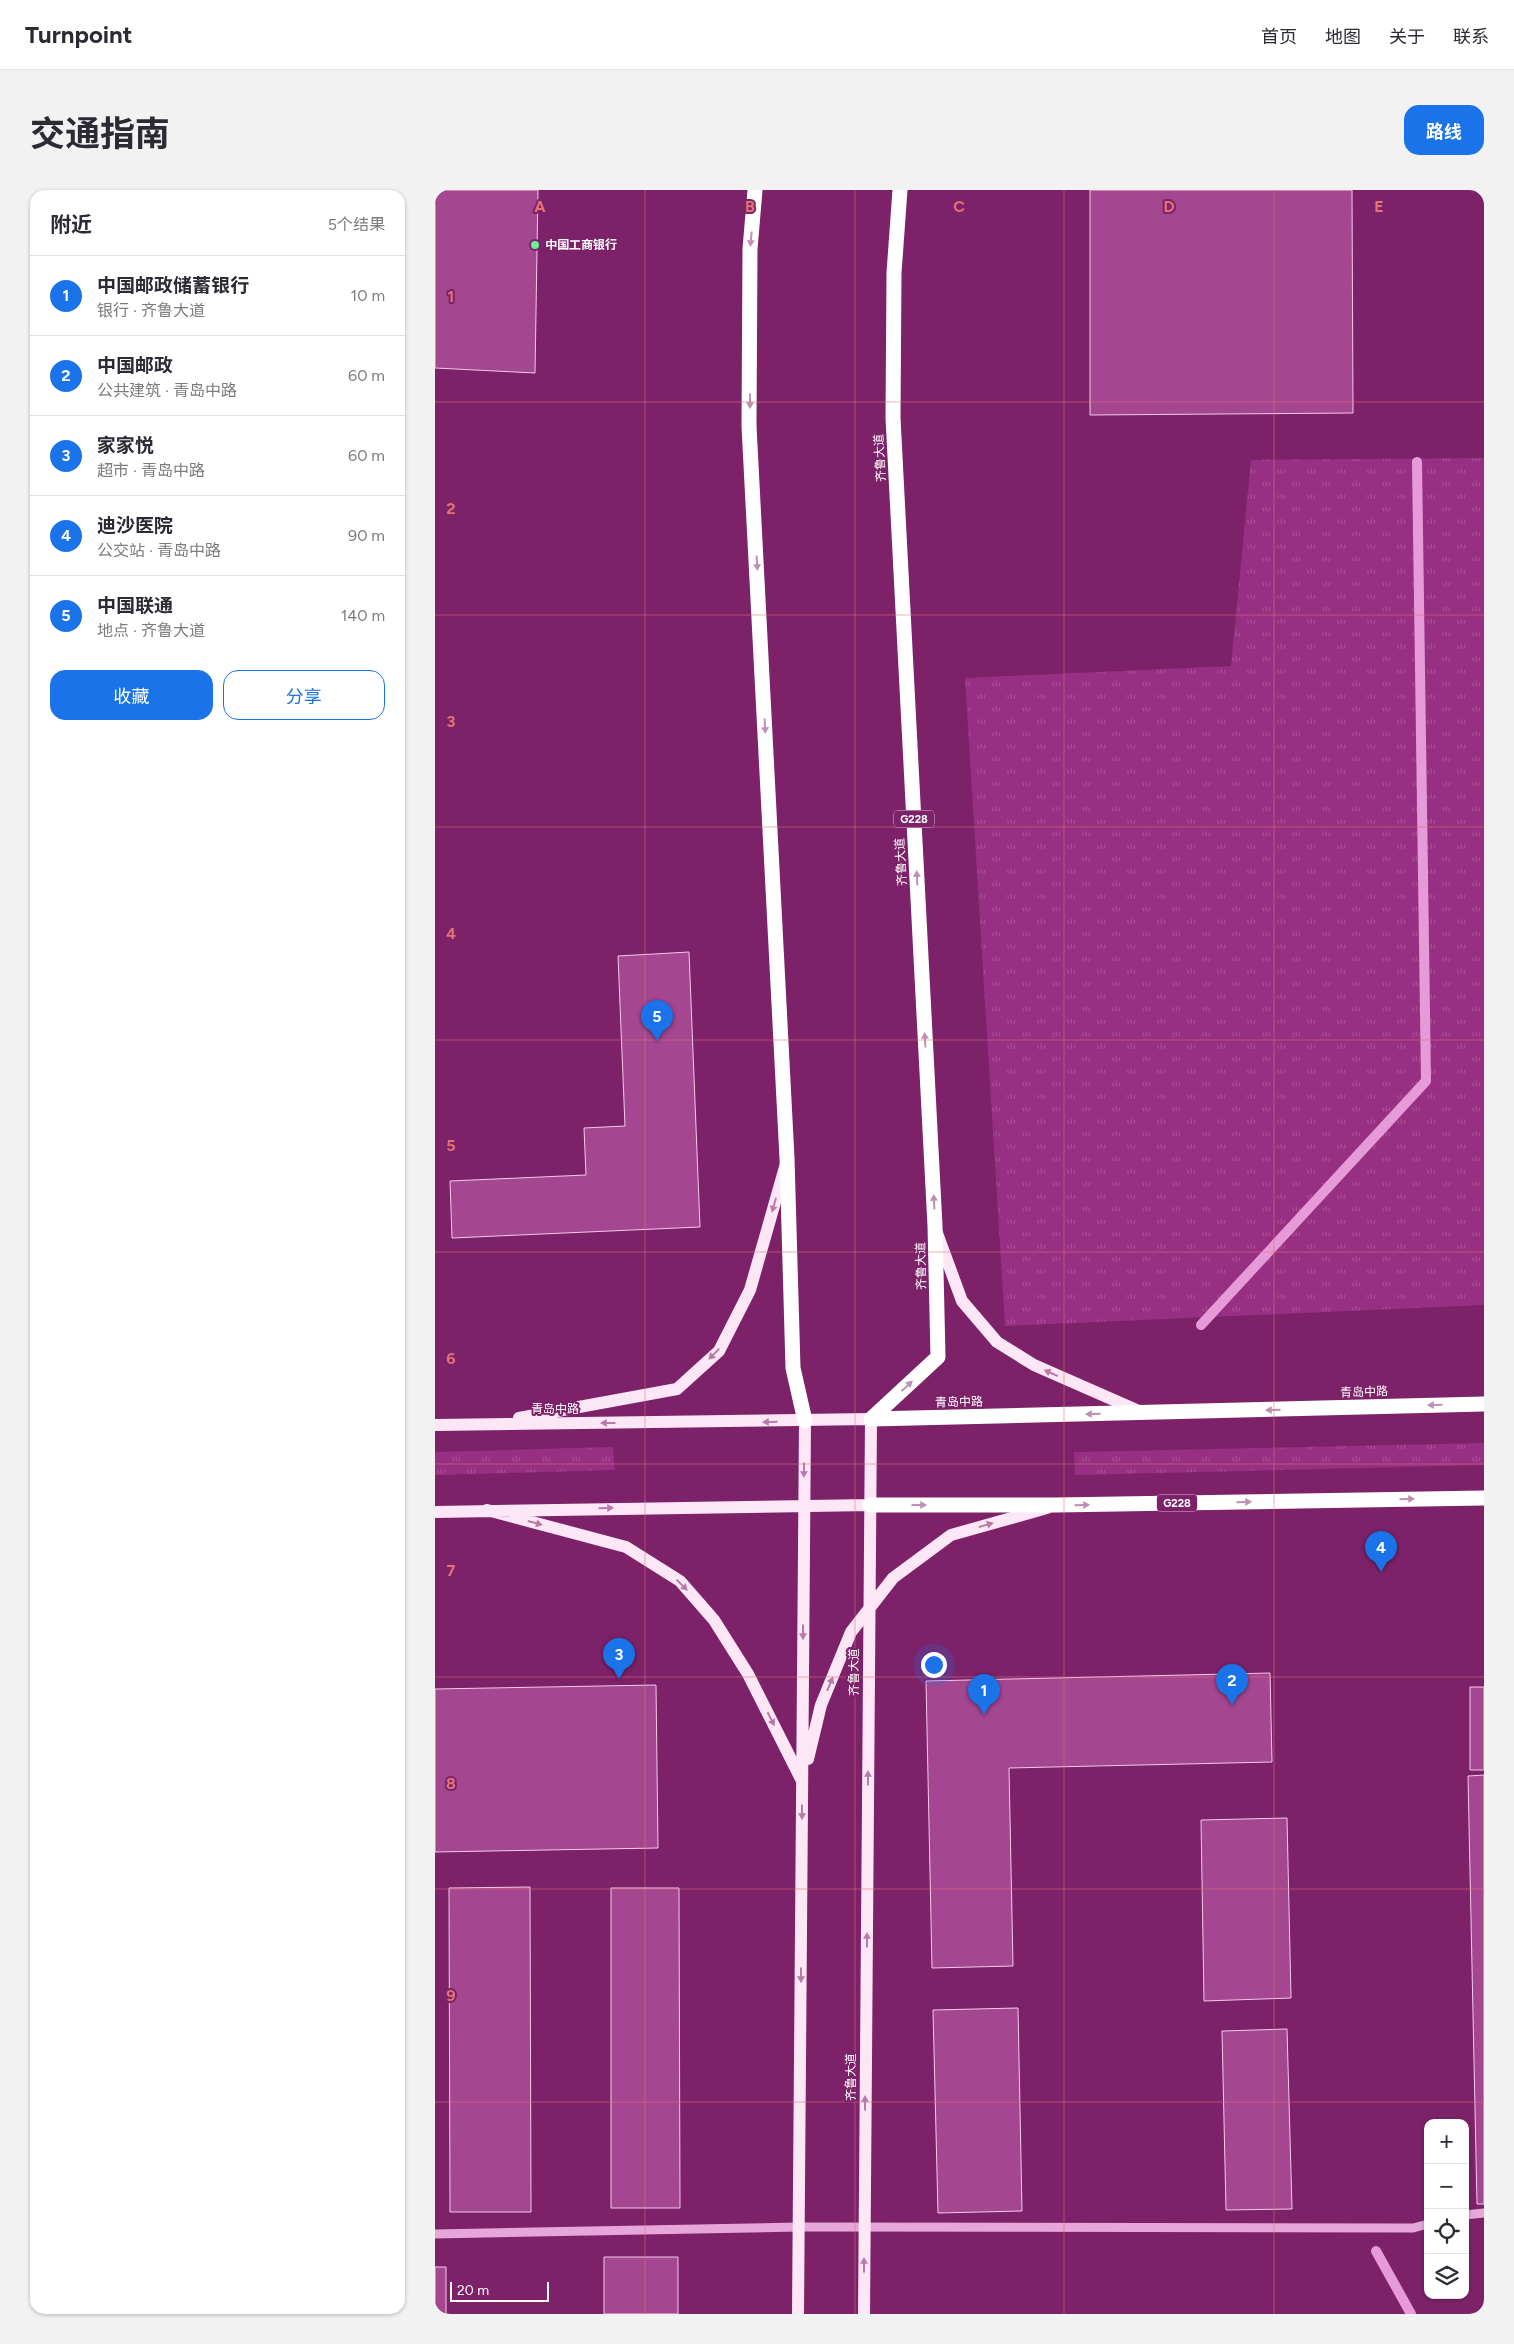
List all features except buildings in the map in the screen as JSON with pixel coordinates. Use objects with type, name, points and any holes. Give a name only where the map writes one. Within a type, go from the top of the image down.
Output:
[{"type":"highway","points":[[755,190],[750,249],[749,426],[787,1158],[793,1368],[805,1421]]},
{"type":"highway","name":"齐鲁大道","points":[[871,1419],[938,1357],[935,1226],[893,418],[894,273],[900,190]]},
{"type":"highway","name":"青岛中路","points":[[871,1419],[1484,1404]]},
{"type":"highway","name":"G228","points":[[870,1505],[1056,1505],[1484,1498]]},
{"type":"main road","points":[[487,1424],[677,1389],[719,1351],[750,1290],[787,1158]]},
{"type":"main road","points":[[935,1226],[962,1301],[997,1342],[1033,1365],[1144,1413]]},
{"type":"main road","name":"青岛中路","points":[[435,1425],[871,1419]]},
{"type":"main road","name":"齐鲁大道","points":[[864,2314],[871,1419]]},
{"type":"main road","points":[[798,2314],[805,1421]]},
{"type":"main road","points":[[435,1512],[870,1505]]},
{"type":"main road","points":[[802,1781],[821,1705],[851,1632],[893,1578],[951,1535],[1056,1505]]},
{"type":"main road","points":[[487,1510],[626,1547],[680,1581],[714,1620],[749,1674],[802,1781]]},
{"type":"street","points":[[1469,2215],[1484,2213]]},
{"type":"street","points":[[435,2234],[799,2227],[1413,2228],[1424,2225]]},
{"type":"green space","points":[[1484,458],[1484,1305],[1005,1326],[965,678],[1231,666],[1251,460]]},
{"type":"green space","points":[[1484,1443],[1484,1465],[1075,1475],[1074,1452]]},
{"type":"green space","points":[[613,1447],[615,1470],[435,1475],[435,1452]]},
{"type":"waterway","points":[[1201,1325],[1426,1081],[1417,462]]},
{"type":"waterway","points":[[1376,2251],[1411,2314]]},
{"type":"place","name":"中国工商银行","points":[[535,245]]},
{"type":"place","name":"中国联通","points":[[657,1041]]},
{"type":"place","name":"迪沙医院","points":[[1381,1572]]},
{"type":"place","name":"家家悦","points":[[619,1679]]},
{"type":"place","name":"中国邮政","points":[[1232,1705]]},
{"type":"place","name":"中国邮政储蓄银行","points":[[984,1715]]}]
